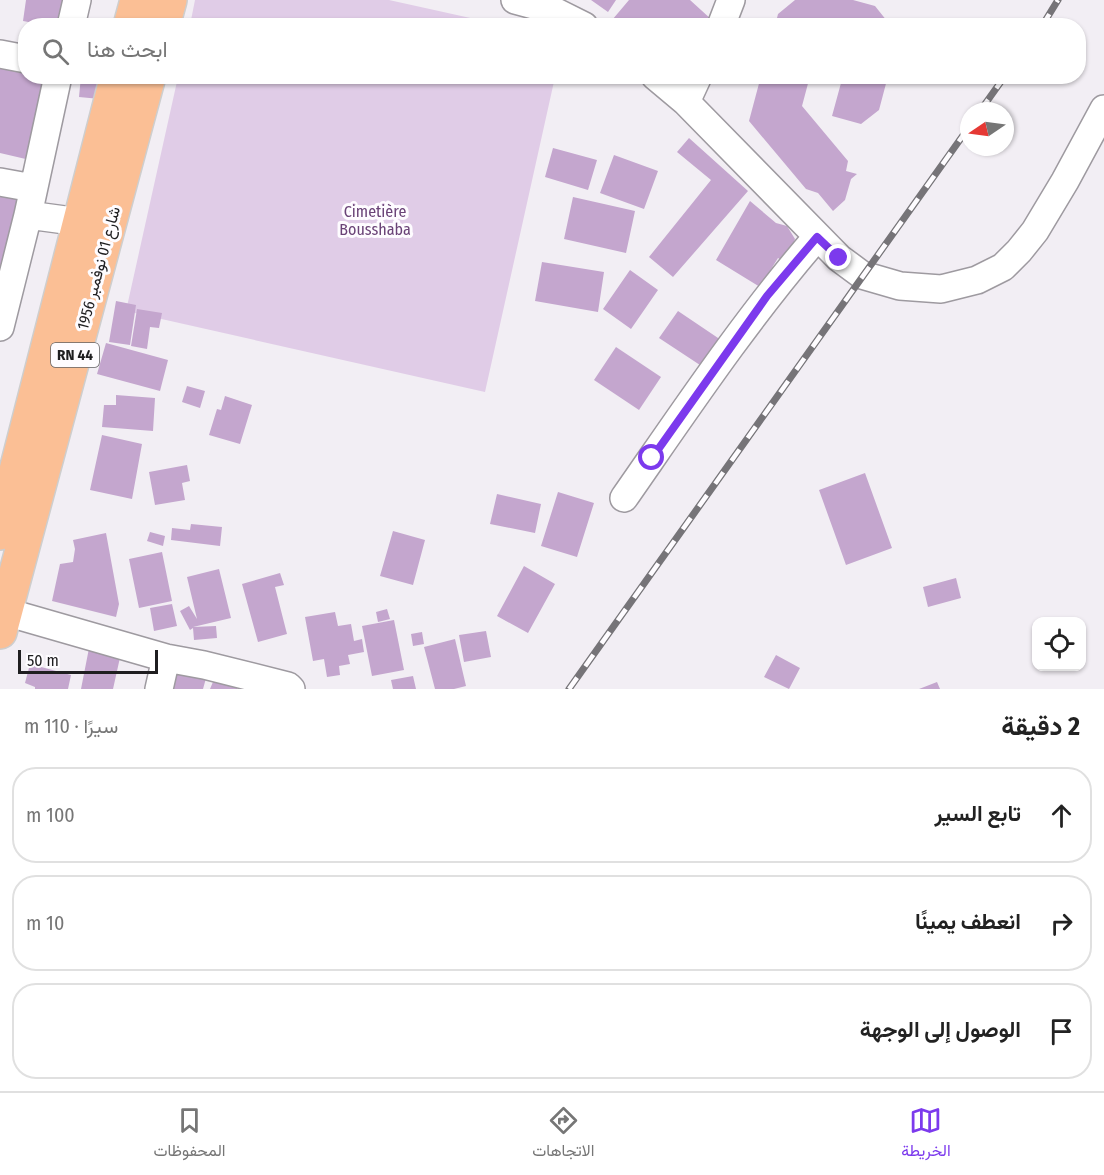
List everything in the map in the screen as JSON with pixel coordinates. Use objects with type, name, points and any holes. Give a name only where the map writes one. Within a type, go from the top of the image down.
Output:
[{"type":"main road","points":[[132,18],[136,0]]},
{"type":"main road","points":[[165,18],[170,0]]},
{"type":"main road","name":"شارع 01 نوفمبر 1956","points":[[0,533],[115,84]]},
{"type":"main road","name":"شارع 01 نوفمبر 1956","points":[[4,612],[147,84]]},
{"type":"street","points":[[73,18],[77,0]]},
{"type":"street","points":[[724,18],[731,0]]},
{"type":"street","points":[[528,1],[570,18]]},
{"type":"street","points":[[0,54],[18,57]]},
{"type":"street","points":[[0,327],[28,215],[56,84]]},
{"type":"street","points":[[664,84],[686,102],[839,258],[862,275],[900,286],[940,289],[977,280],[1003,267],[1019,251],[1035,231],[1065,182],[1104,109]]},
{"type":"street","points":[[686,102],[694,84]]},
{"type":"street","points":[[0,182],[33,188]]},
{"type":"street","points":[[28,215],[80,222]]},
{"type":"street","points":[[624,498],[754,314],[817,237]]},
{"type":"street","points":[[4,612],[166,657],[288,686],[291,689]]},
{"type":"street","points":[[159,689],[166,657]]},
{"type":"green space","points":[[195,0],[389,0],[470,18],[191,18]]},
{"type":"green space","name":"Cimetière Bousshaba","points":[[176,84],[553,84],[485,392],[126,311]]},
{"type":"building","points":[[26,0],[71,0],[68,18],[23,18]]},
{"type":"building","points":[[591,0],[616,0],[608,12]]},
{"type":"building","points":[[629,0],[690,0],[710,18],[614,18]]},
{"type":"building","points":[[795,0],[853,0],[875,6],[885,18],[777,18],[778,14]]},
{"type":"building","points":[[0,67],[18,71],[18,84],[48,84],[30,160],[0,153]]},
{"type":"building","points":[[80,84],[102,84],[100,99],[79,97]]},
{"type":"building","points":[[759,84],[808,84],[802,106],[848,161],[846,171],[857,174],[851,179],[845,200],[833,211],[818,193],[806,189],[749,121]]},
{"type":"building","points":[[841,84],[886,84],[879,110],[861,124],[832,116]]},
{"type":"building","points":[[689,138],[748,191],[673,277],[649,257],[711,180],[677,152]]},
{"type":"building","points":[[553,148],[597,160],[588,190],[545,177]]},
{"type":"building","points":[[614,155],[658,171],[644,209],[600,193]]},
{"type":"building","points":[[0,180],[30,185],[0,290]]},
{"type":"building","points":[[573,197],[635,211],[626,253],[564,239]]},
{"type":"building","points":[[750,201],[776,223],[787,226],[795,239],[786,263],[778,258],[760,287],[716,260]]},
{"type":"building","points":[[542,262],[604,272],[598,312],[535,301]]},
{"type":"building","points":[[630,270],[658,290],[631,329],[603,309]]},
{"type":"building","points":[[116,301],[136,305],[130,345],[109,342]]},
{"type":"building","points":[[137,309],[162,313],[159,328],[150,327],[147,349],[131,346]]},
{"type":"building","points":[[678,311],[721,340],[703,367],[659,338]]},
{"type":"building","points":[[106,343],[168,360],[160,391],[97,374]]},
{"type":"building","points":[[616,347],[661,377],[639,410],[594,380]]},
{"type":"building","points":[[187,386],[205,391],[200,408],[182,402]]},
{"type":"building","points":[[116,395],[155,398],[153,431],[102,427],[104,405],[116,405]]},
{"type":"building","points":[[225,396],[252,405],[240,444],[209,435],[217,409],[221,410]]},
{"type":"building","points":[[102,435],[142,444],[132,499],[90,490]]},
{"type":"building","points":[[187,465],[190,481],[182,483],[185,500],[155,505],[149,472]]},
{"type":"building","points":[[865,473],[892,548],[846,565],[819,490]]},
{"type":"building","points":[[558,492],[594,503],[577,557],[541,546]]},
{"type":"building","points":[[497,494],[541,504],[535,533],[490,524]]},
{"type":"building","points":[[191,524],[222,527],[220,546],[171,540],[172,528],[190,530]]},
{"type":"building","points":[[393,531],[425,540],[413,585],[380,576]]},
{"type":"building","points":[[150,532],[165,536],[163,546],[147,541]]},
{"type":"building","points":[[106,533],[119,604],[116,617],[52,601],[60,564],[73,562],[75,549],[73,540]]},
{"type":"building","points":[[162,552],[172,601],[139,608],[129,559]]},
{"type":"building","points":[[524,566],[555,584],[528,633],[497,616]]},
{"type":"building","points":[[219,569],[231,618],[193,627],[216,626],[217,638],[194,640],[193,628],[190,630],[180,611],[189,606],[197,619],[187,577]]},
{"type":"building","points":[[280,573],[284,585],[275,587],[287,634],[258,642],[242,584]]},
{"type":"building","points":[[956,578],[961,598],[928,607],[923,587]]},
{"type":"building","points":[[172,604],[177,626],[154,631],[150,608]]},
{"type":"building","points":[[387,609],[390,619],[378,622],[376,612]]},
{"type":"building","points":[[335,612],[338,626],[351,624],[354,641],[362,639],[364,652],[348,655],[350,664],[339,666],[340,675],[327,677],[324,659],[313,661],[305,617]]},
{"type":"building","points":[[394,620],[404,670],[372,676],[362,626]]},
{"type":"building","points":[[486,631],[491,657],[464,662],[459,635]]},
{"type":"building","points":[[422,632],[424,644],[413,646],[411,634]]},
{"type":"building","points":[[91,638],[123,644],[113,689],[81,689]]},
{"type":"building","points":[[455,639],[466,686],[454,689],[435,689],[424,647]]},
{"type":"building","points":[[776,655],[800,668],[789,689],[764,677]]},
{"type":"building","points":[[177,662],[208,671],[203,689],[169,689]]},
{"type":"building","points":[[30,664],[71,675],[68,689],[35,689],[25,683]]},
{"type":"building","points":[[218,670],[241,679],[237,689],[210,689]]},
{"type":"building","points":[[413,676],[416,689],[393,689],[391,680]]},
{"type":"building","points":[[937,682],[940,689],[919,689]]},
{"type":"railway","points":[[1047,18],[1058,0]]},
{"type":"railway","points":[[986,102],[999,84]]},
{"type":"railway","points":[[569,689],[960,140]]},
{"type":"route","points":[[652,458],[734,340],[767,296],[817,237],[839,258]]}]
